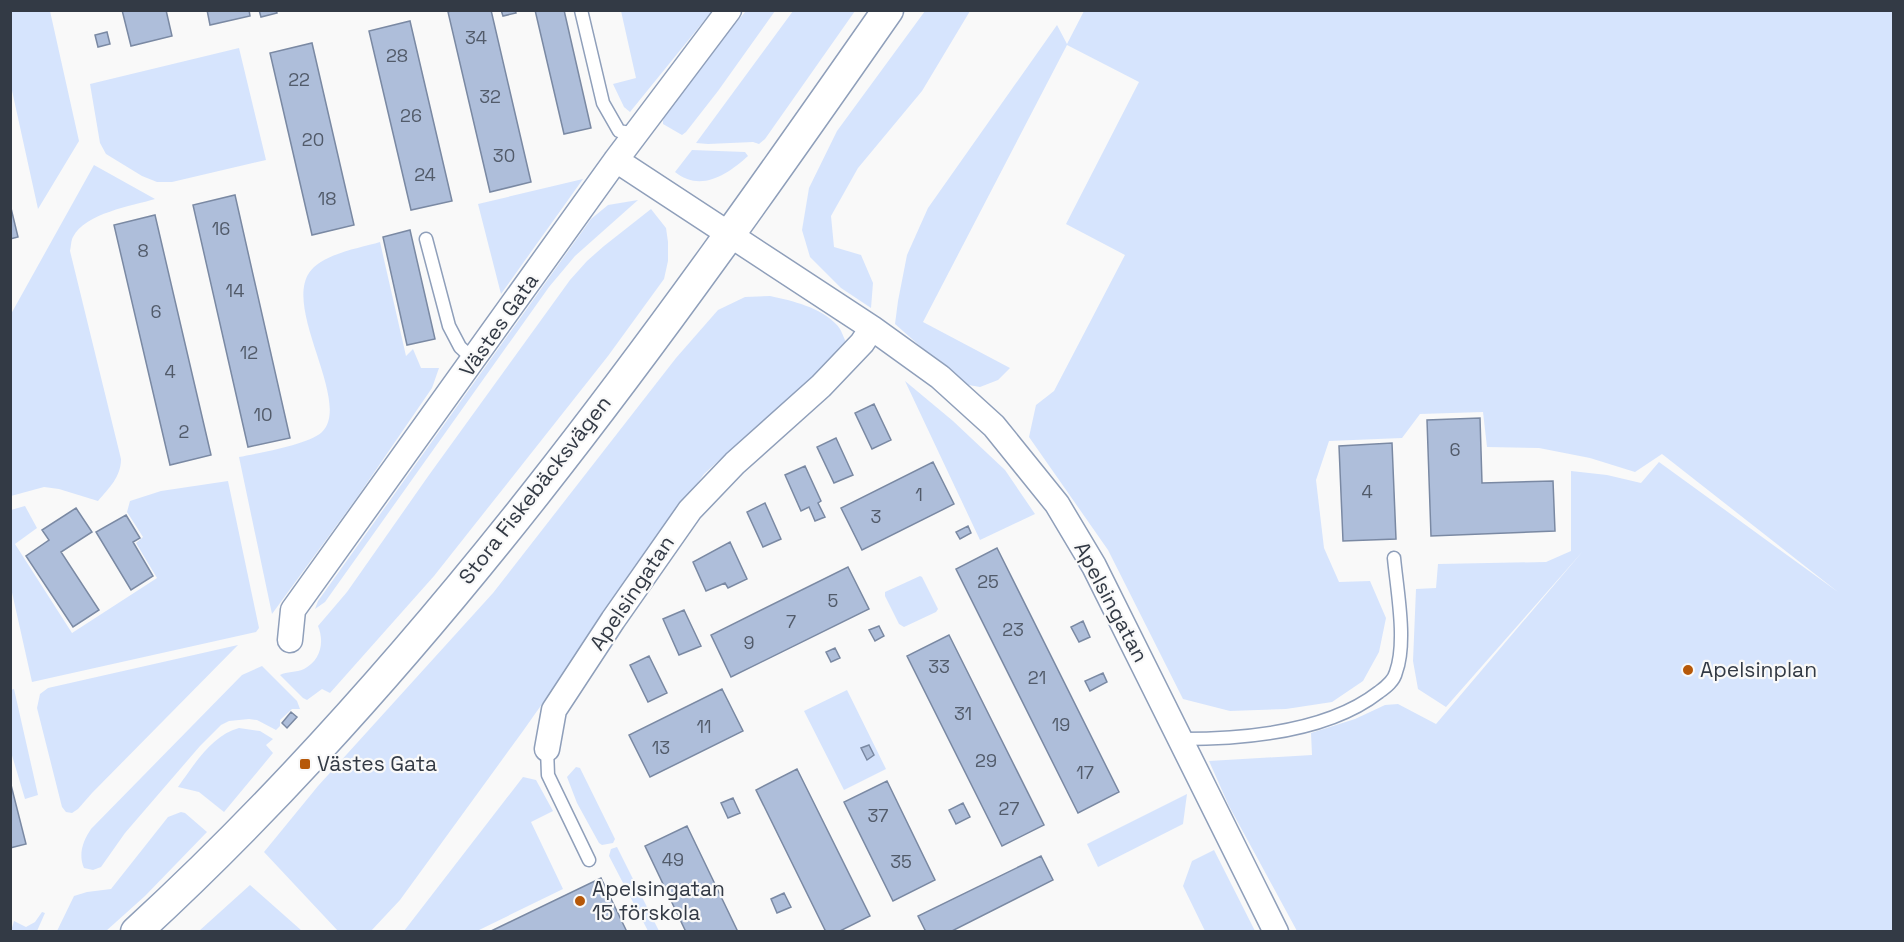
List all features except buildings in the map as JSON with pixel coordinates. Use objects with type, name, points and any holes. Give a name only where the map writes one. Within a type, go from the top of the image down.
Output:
[{"type":"street","name":"Västes Gata","points":[[290,640],[293,610],[616,160],[729,10]]},
{"type":"street","name":"Stora Fiskebäcksvägen","points":[[136,932],[305,764],[418,637],[530,500],[730,236],[888,10]]},
{"type":"street","points":[[616,160],[730,236]]},
{"type":"street","name":"Apelsingatan","points":[[730,236],[872,328],[940,377],[994,426],[1057,504],[1094,566],[1276,932]]},
{"type":"street","name":"Apelsingatan","points":[[547,749],[554,710],[613,620],[690,510],[735,463],[821,386],[862,343],[872,328]]},
{"type":"lane","points":[[581,10],[603,103],[619,131],[635,134]]},
{"type":"lane","points":[[426,238],[449,326],[460,347],[474,360]]},
{"type":"lane","points":[[1182,740],[1234,738],[1267,734],[1307,725],[1360,705],[1389,684],[1396,673],[1400,654],[1400,619],[1394,558]]},
{"type":"lane","points":[[547,749],[548,775],[589,860]]},
{"type":"shaded area","points":[[10,11],[50,11],[79,141],[38,209],[11,86]]},
{"type":"shaded area","points":[[621,11],[712,11],[630,112],[624,107],[613,84],[636,78]]},
{"type":"shaded area","points":[[746,11],[775,11],[686,132],[682,135],[663,124],[665,115],[684,85]]},
{"type":"shaded area","points":[[793,11],[855,11],[765,139],[759,144],[753,142],[696,143]]},
{"type":"shaded area","points":[[925,11],[970,11],[922,91],[858,168],[831,216],[834,247],[861,255],[873,283],[871,308],[841,288],[810,257],[802,230],[809,188],[837,131]]},
{"type":"shaded area","points":[[1084,11],[1893,11],[1893,931],[1297,931],[1229,806],[1209,761],[1312,755],[1311,733],[1355,719],[1385,705],[1398,704],[1436,724],[1583,551],[1446,707],[1418,689],[1413,661],[1416,589],[1436,588],[1438,564],[1546,562],[1571,551],[1571,471],[1607,475],[1641,483],[1659,462],[1838,592],[1662,454],[1635,472],[1590,458],[1539,448],[1487,447],[1483,412],[1420,414],[1402,438],[1329,441],[1316,480],[1324,548],[1339,582],[1370,581],[1386,618],[1379,652],[1363,681],[1332,702],[1286,709],[1230,711],[1183,699],[1108,550],[1029,437],[1036,405],[1054,391],[1125,255],[1066,224],[1139,82],[1067,45],[923,322],[1010,368],[998,380],[980,387],[963,384],[895,324],[907,255],[928,208],[1057,25],[1067,44]]},
{"type":"shaded area","points":[[239,48],[266,160],[172,182],[157,182],[142,176],[106,154],[100,143],[90,84]]},
{"type":"shaded area","points":[[692,150],[745,152],[748,156],[723,175],[714,179],[695,181],[675,172]]},
{"type":"shaded area","points":[[94,165],[155,199],[98,216],[79,229],[71,242],[70,251],[121,459],[119,471],[114,482],[98,501],[59,489],[44,487],[11,496],[11,314]]},
{"type":"shaded area","points":[[583,179],[501,294],[478,204]]},
{"type":"shaded area","points":[[638,200],[575,256],[549,287],[325,602],[315,609],[318,601],[591,219],[608,205]]},
{"type":"shaded area","points":[[651,209],[666,228],[668,261],[664,279],[608,356],[434,576],[330,693],[322,689],[307,700],[303,698],[280,675],[301,670],[314,661],[321,645],[318,626],[347,592],[570,280],[604,246]]},
{"type":"shaded area","points":[[380,242],[406,356],[413,349],[421,368],[439,368],[432,388],[358,496],[272,614],[239,457],[295,445],[322,432],[329,418],[329,400],[305,310],[304,290],[309,273],[315,266],[331,256]]},
{"type":"shaded area","points":[[770,296],[814,309],[837,325],[846,342],[839,359],[750,432],[704,474],[523,731],[400,900],[371,931],[338,931],[264,852],[318,786],[493,593],[676,358],[718,310],[745,297]]},
{"type":"shaded area","points":[[905,381],[953,421],[1005,470],[1035,514],[980,540]]},
{"type":"shaded area","points":[[228,481],[259,628],[256,632],[32,682],[11,588],[11,510],[25,506],[37,528],[15,544],[72,633],[157,578],[136,543],[143,537],[127,512],[130,501],[161,491]]},
{"type":"shaded area","points":[[920,576],[938,609],[904,627],[899,624],[885,592]]},
{"type":"shaded area","points":[[238,645],[78,809],[72,813],[66,812],[62,807],[37,708],[40,694],[48,688]]},
{"type":"shaded area","points":[[262,666],[297,701],[300,709],[292,709],[280,720],[280,726],[276,730],[257,720],[249,719],[229,721],[221,725],[125,833],[101,867],[93,870],[84,868],[81,858],[82,848],[91,829],[242,675]]},
{"type":"shaded area","points":[[14,689],[38,795],[25,799],[11,752],[11,690]]},
{"type":"shaded area","points":[[847,690],[886,769],[844,790],[804,711]]},
{"type":"shaded area","points":[[239,728],[260,731],[273,739],[266,745],[273,753],[224,812],[199,792],[178,787],[212,744],[220,737]]},
{"type":"shaded area","points":[[576,767],[580,768],[615,839],[613,843],[602,845],[599,843],[577,803],[567,777]]},
{"type":"shaded area","points":[[523,777],[536,780],[553,811],[531,822],[563,889],[477,931],[404,931]]},
{"type":"shaded area","points":[[1187,794],[1183,824],[1098,867],[1087,844]]},
{"type":"shaded area","points":[[181,812],[207,832],[145,896],[106,931],[57,931],[74,896],[111,889],[168,817]]},
{"type":"shaded area","points":[[617,847],[659,931],[648,931],[609,856],[611,849]]},
{"type":"shaded area","points":[[1214,850],[1255,931],[1205,931],[1183,886],[1192,861]]},
{"type":"shaded area","points":[[250,885],[302,931],[199,931]]},
{"type":"shaded area","points":[[42,912],[45,913],[37,931],[11,931],[14,921],[26,927],[35,922]]},
{"type":"place","name":"Apelsinplan","points":[[1688,670]]},
{"type":"place","name":"Västes Gata","points":[[305,764]]},
{"type":"place","name":"Apelsingatan 15 förskola","points":[[580,901]]}]
